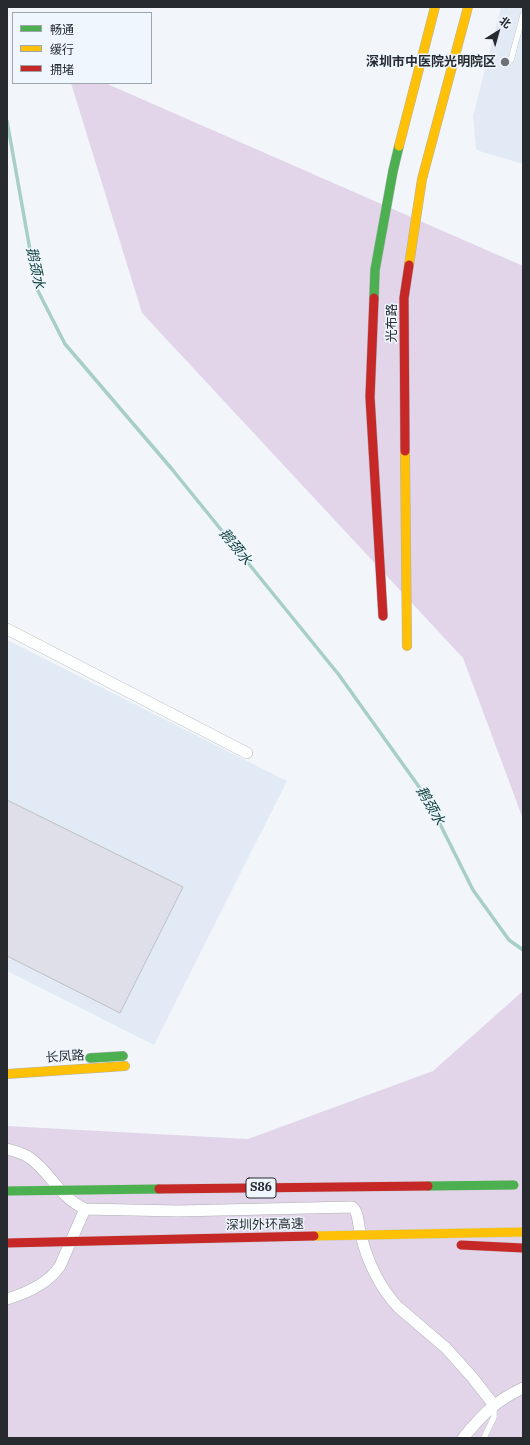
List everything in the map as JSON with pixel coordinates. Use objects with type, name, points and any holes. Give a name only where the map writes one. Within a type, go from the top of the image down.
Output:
[{"type":"main road","name":"光布路","points":[[383,616],[370,397],[375,270],[393,171],[435,7]]},
{"type":"main road","name":"光布路","points":[[407,646],[404,298],[422,179],[468,7]]},
{"type":"main road","name":"长凤路","points":[[84,1059],[123,1056]]},
{"type":"main road","name":"长凤路","points":[[7,1066],[53,1062]]},
{"type":"main road","name":"长凤路","points":[[7,1074],[125,1066]]},
{"type":"main road","name":"S86","points":[[7,1191],[514,1185]]},
{"type":"main road","name":"深圳外环高速","points":[[7,1243],[523,1232]]},
{"type":"main road","points":[[344,1237],[422,1243]]},
{"type":"main road","points":[[454,1245],[523,1248]]},
{"type":"street","points":[[7,630],[247,753]]},
{"type":"street","points":[[7,1149],[18,1152],[30,1158],[66,1197],[76,1205],[85,1209],[178,1211],[352,1207],[357,1212],[359,1229],[364,1248],[384,1290],[391,1300],[446,1348],[472,1377],[494,1405]]},
{"type":"street","points":[[7,1299],[33,1289],[56,1272],[85,1209]]},
{"type":"street","points":[[463,1438],[482,1416],[494,1405],[505,1397],[523,1388]]},
{"type":"lane","points":[[511,60],[523,15]]},
{"type":"lane","points":[[123,1056],[125,1066]]},
{"type":"lane","points":[[484,1438],[494,1417],[494,1405]]},
{"type":"shaded area","name":"深圳市中医院光明院区","points":[[501,7],[523,7],[523,164],[476,150],[473,116]]},
{"type":"shaded area","points":[[71,84],[107,84],[523,266],[523,819],[463,658],[142,313]]},
{"type":"shaded area","points":[[7,640],[287,781],[154,1045],[7,971]]},
{"type":"shaded area","points":[[523,991],[523,1438],[7,1438],[7,1126],[248,1139],[433,1071]]},
{"type":"building","points":[[7,800],[183,887],[120,1013],[7,956]]},
{"type":"waterway","name":"鹅颈水","points":[[7,121],[37,289],[65,344],[171,468],[339,675],[427,798],[473,890],[509,940],[523,950]]},
{"type":"traffic: fast","points":[[374,298],[375,270],[399,146]]},
{"type":"traffic: fast","points":[[90,1058],[123,1056]]},
{"type":"traffic: fast","points":[[428,1186],[514,1185]]},
{"type":"traffic: fast","points":[[7,1191],[159,1189]]},
{"type":"traffic: slow","points":[[399,146],[435,7]]},
{"type":"traffic: slow","points":[[409,265],[422,179],[468,7]]},
{"type":"traffic: slow","points":[[405,451],[407,646]]},
{"type":"traffic: slow","points":[[7,1074],[125,1066]]},
{"type":"traffic: slow","points":[[314,1236],[523,1232]]},
{"type":"traffic: jam","points":[[405,451],[404,298],[409,265]]},
{"type":"traffic: jam","points":[[374,298],[370,397],[383,616]]},
{"type":"traffic: jam","points":[[159,1189],[428,1186]]},
{"type":"traffic: jam","points":[[7,1243],[314,1236]]},
{"type":"traffic: jam","points":[[461,1245],[523,1248]]},
{"type":"place","name":"深圳市中医院光明院区","points":[[505,62]]}]
